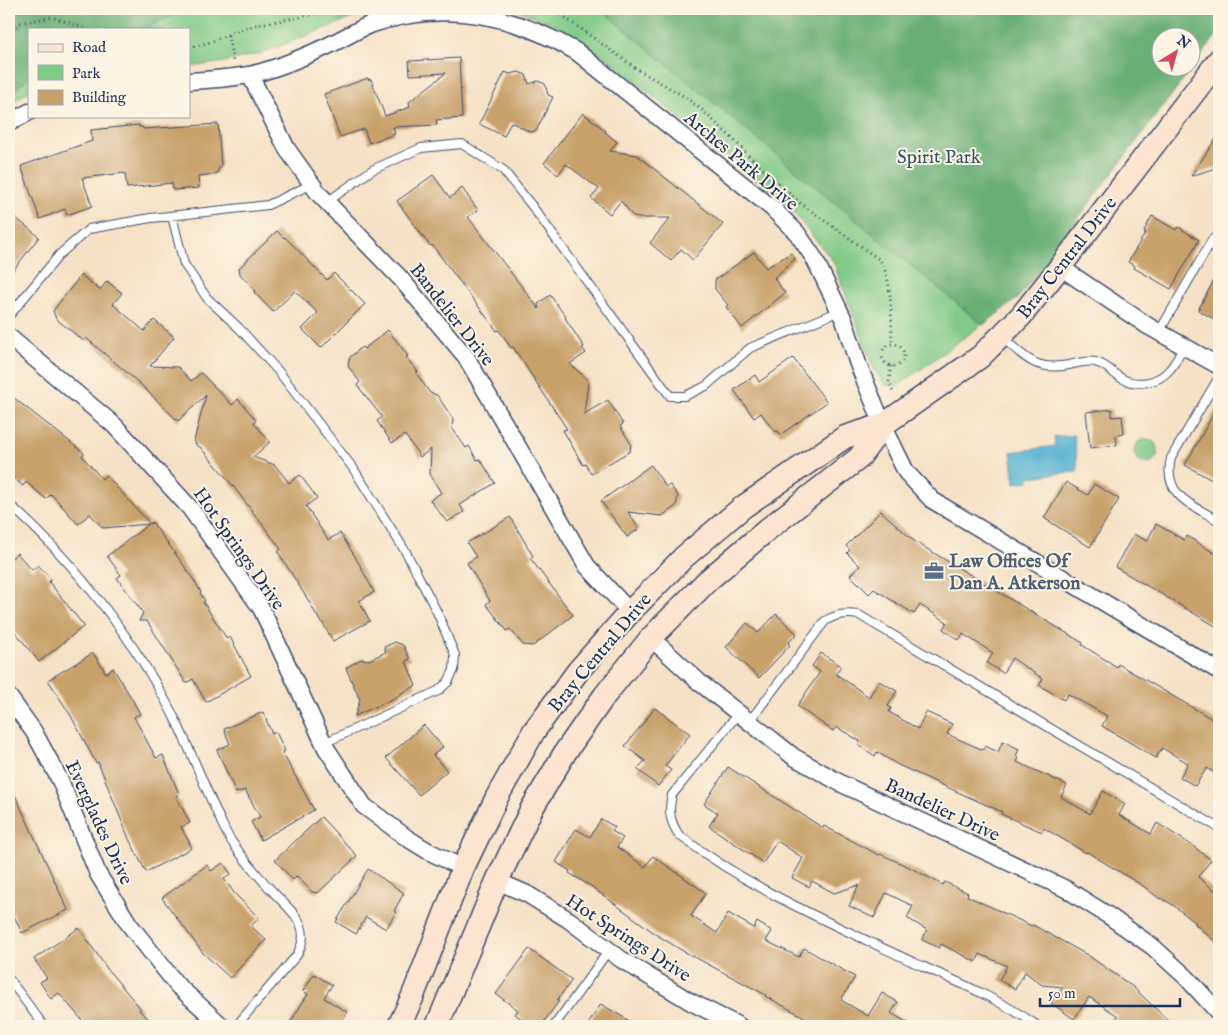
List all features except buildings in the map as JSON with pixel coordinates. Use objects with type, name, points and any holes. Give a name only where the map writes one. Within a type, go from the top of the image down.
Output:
[{"type":"street","name":"Arches Park Drive","points":[[190,81],[250,75],[321,50],[368,26],[397,17],[428,11],[487,15],[517,23],[549,36],[577,52],[772,208],[797,233],[814,258],[840,311],[858,364],[883,425],[906,472],[932,500],[1219,671]]},
{"type":"street","name":"Bray Central Drive","points":[[437,1026],[497,881],[530,810],[566,751],[605,694],[651,638],[714,575],[768,529],[859,458],[883,425],[980,357],[1021,316],[1219,60]]},
{"type":"street","name":"Bandelier Drive","points":[[250,75],[287,149],[312,184],[401,279],[466,357],[586,566],[630,612]]},
{"type":"street","points":[[9,123],[28,113]]},
{"type":"street","points":[[1060,267],[1087,287],[1159,332],[1219,366]]},
{"type":"street","name":"Hot Springs Drive","points":[[9,336],[114,425],[190,508],[261,608],[324,743],[364,806],[407,838],[428,851],[463,868]]},
{"type":"street","name":"Bray Central Drive","points":[[399,1026],[412,998],[463,868],[497,797],[534,731],[578,671],[630,612],[684,557],[743,507],[844,436],[883,425]]},
{"type":"street","name":"Bandelier Drive","points":[[651,638],[699,682],[794,757],[842,784],[1066,889],[1153,947],[1186,977],[1219,1013]]},
{"type":"street","name":"Everglades Drive","points":[[9,696],[34,732],[55,772],[98,874],[129,924],[177,985],[222,1026]]},
{"type":"street","name":"Hot Springs Drive","points":[[497,881],[527,894],[569,920],[609,950],[691,1002],[739,1026]]},
{"type":"lane","points":[[327,202],[372,170],[421,148],[462,144],[503,170],[532,206],[670,396],[684,396],[706,386],[750,348],[840,311]]},
{"type":"lane","points":[[9,316],[60,254],[89,230],[172,216],[268,205],[312,184]]},
{"type":"lane","points":[[172,216],[184,264],[208,298],[239,328],[279,372],[354,468],[407,554],[437,612],[456,655],[454,670],[448,682],[438,690],[324,743]]},
{"type":"lane","points":[[1159,332],[1212,240],[1219,234]]},
{"type":"lane","points":[[1001,336],[1030,361],[1038,365],[1052,368],[1095,362],[1103,364],[1123,379],[1135,383],[1148,382],[1160,378],[1170,370],[1183,346]]},
{"type":"lane","points":[[1219,377],[1171,458],[1168,469],[1173,489],[1180,498],[1219,521]]},
{"type":"lane","points":[[9,504],[78,575],[123,632],[177,724],[231,841],[256,874],[296,916],[301,925],[302,945],[298,955],[236,1026]]},
{"type":"lane","points":[[1038,1026],[989,996],[802,911],[738,876],[679,835],[673,826],[670,816],[669,805],[672,795],[743,718],[825,621],[836,615],[847,613],[859,615],[1219,828]]},
{"type":"lane","points":[[554,1026],[609,950]]},
{"type":"lane","points":[[9,979],[44,1026]]},
{"type":"path","points":[[190,48],[248,27],[293,19],[329,9]]},
{"type":"path","points":[[553,9],[637,69],[685,97],[702,110],[800,203],[880,260],[885,268],[887,280],[892,344]]},
{"type":"path","points":[[9,33],[20,23],[52,17],[83,28]]},
{"type":"path","points":[[228,35],[232,60],[250,75]]},
{"type":"path","points":[[892,344],[901,348],[903,353],[904,358],[897,366],[887,365],[882,358],[884,349],[892,344]]},
{"type":"green space","points":[[9,9],[375,9],[262,53],[224,62],[190,67],[190,28],[28,28],[28,92],[9,104]]},
{"type":"green space","points":[[9,9],[185,9],[146,28],[28,28],[28,78],[9,96]]},
{"type":"green space","name":"Spirit Park","points":[[510,9],[1219,9],[1219,32],[1200,57],[1200,28],[1150,28],[1150,78],[1184,78],[1018,298],[898,386],[885,385],[874,369],[833,261],[788,206],[606,58],[567,31],[523,12]]},
{"type":"green space","name":"Spirit Park","points":[[600,9],[1219,9],[1219,32],[1200,57],[1200,28],[1150,28],[1150,78],[1184,78],[1018,298],[983,325]]},
{"type":"green space","points":[[1146,439],[1151,440],[1157,446],[1157,456],[1151,462],[1146,463],[1141,462],[1135,456],[1134,451],[1135,446],[1141,440]]},
{"type":"water","points":[[1074,435],[1078,471],[1029,477],[1029,481],[1015,483],[1011,452],[1055,446],[1054,437]]},
{"type":"place","name":"Law Offices Of Dan A. Atkerson","points":[[934,571]]}]
